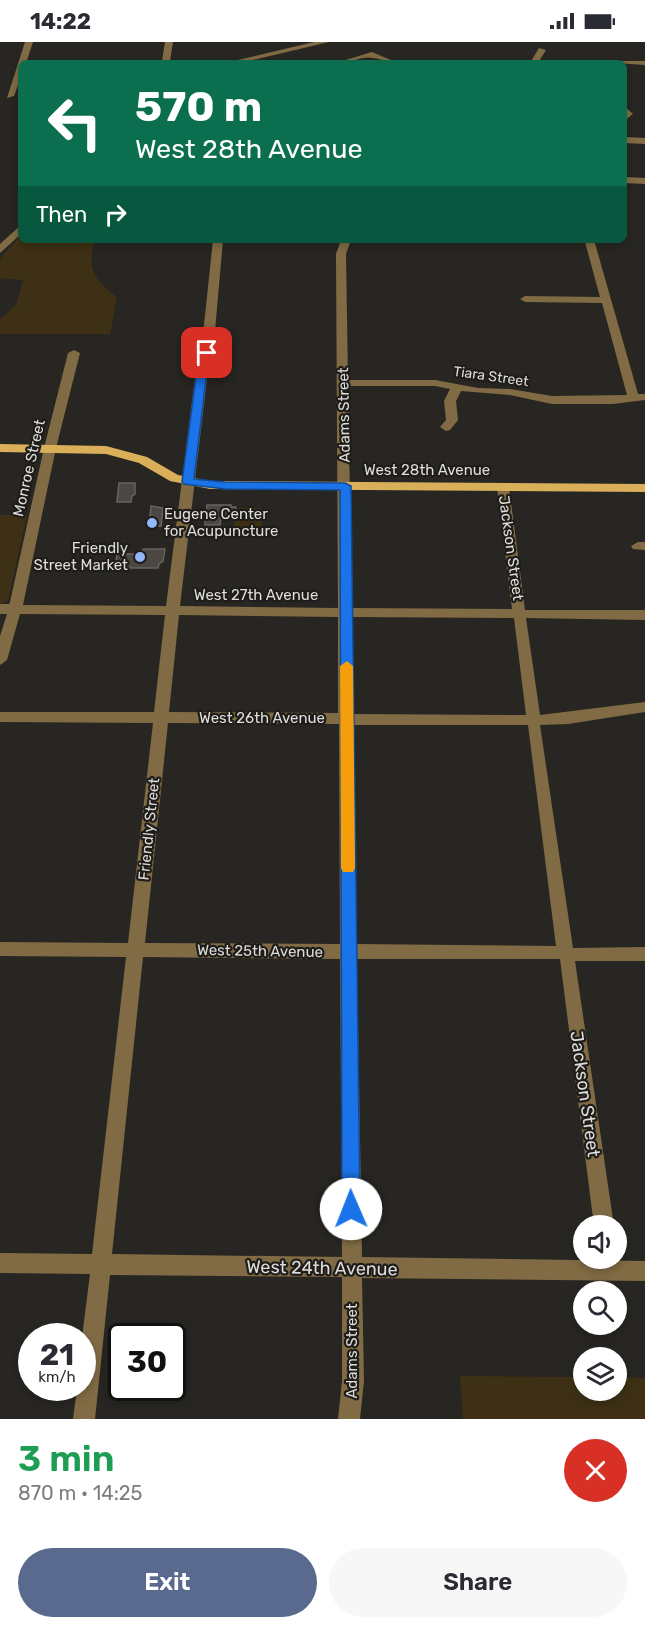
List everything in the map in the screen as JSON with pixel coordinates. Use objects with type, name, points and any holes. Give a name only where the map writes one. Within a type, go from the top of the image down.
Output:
[{"type":"main road","name":"West 28th Avenue","points":[[0,448],[95,448],[120,452],[150,463],[170,476],[188,482],[225,485],[645,488]]},
{"type":"street","points":[[22,60],[29,42]]},
{"type":"street","points":[[167,60],[170,42]]},
{"type":"street","points":[[536,60],[542,50]]},
{"type":"street","points":[[236,60],[253,53],[335,51],[372,54],[387,60]]},
{"type":"street","points":[[627,63],[645,63]]},
{"type":"street","points":[[5,96],[18,70]]},
{"type":"street","points":[[627,140],[645,141]]},
{"type":"street","points":[[627,180],[645,181]]},
{"type":"street","points":[[0,250],[18,231]]},
{"type":"street","name":"Friendly Street","points":[[84,1419],[173,610],[203,362],[207,353],[218,243]]},
{"type":"street","name":"Adams Street","points":[[345,243],[341,254],[353,1381],[349,1419]]},
{"type":"street","points":[[590,243],[606,300],[639,397]]},
{"type":"street","points":[[525,299],[606,300]]},
{"type":"street","name":"Monroe Street","points":[[0,660],[7,609],[16,602],[74,352]]},
{"type":"street","name":"Tiara Street","points":[[344,382],[430,383],[480,392],[510,392],[552,400],[614,400],[639,397]]},
{"type":"street","points":[[446,427],[452,420],[450,401],[457,387]]},
{"type":"street","name":"Jackson Street","points":[[503,487],[602,1215]]},
{"type":"street","name":"West 27th Avenue","points":[[7,609],[645,615]]},
{"type":"street","name":"West 26th Avenue","points":[[0,717],[534,720],[570,719],[618,709],[645,707]]},
{"type":"street","name":"West 25th Avenue","points":[[0,949],[645,954]]},
{"type":"street","name":"West 24th Avenue","points":[[0,1263],[352,1268],[573,1265]]},
{"type":"street","name":"West 24th Avenue","points":[[627,1268],[645,1271]]},
{"type":"shaded area","points":[[18,238],[18,243],[94,243],[92,267],[94,273],[102,285],[117,297],[110,334],[0,334],[0,319],[16,305],[23,280],[0,278],[0,259]]},
{"type":"shaded area","points":[[238,508],[262,508],[261,529],[233,529]]},
{"type":"shaded area","points":[[0,515],[27,515],[8,600],[0,605]]},
{"type":"shaded area","points":[[460,1376],[573,1377],[573,1401],[627,1401],[627,1377],[645,1378],[645,1419],[463,1419]]},
{"type":"building","points":[[119,483],[135,483],[135,494],[131,502],[117,502]]},
{"type":"building","points":[[207,505],[231,505],[231,507],[236,507],[235,516],[221,517],[220,525],[205,525]]},
{"type":"building","points":[[151,506],[163,508],[161,526],[149,527]]},
{"type":"building","name":"Friendly Street Market","points":[[144,549],[165,549],[163,561],[158,568],[115,568],[117,554],[138,554]]},
{"type":"slow traffic","points":[[347,666],[348,868]]},
{"type":"place","name":"Eugene Center for Acupuncture","points":[[152,523]]},
{"type":"place","name":"Friendly Street Market","points":[[140,557]]},
{"type":"route","points":[[207,353],[203,362],[188,482],[225,485],[345,486],[351,1209]]}]
